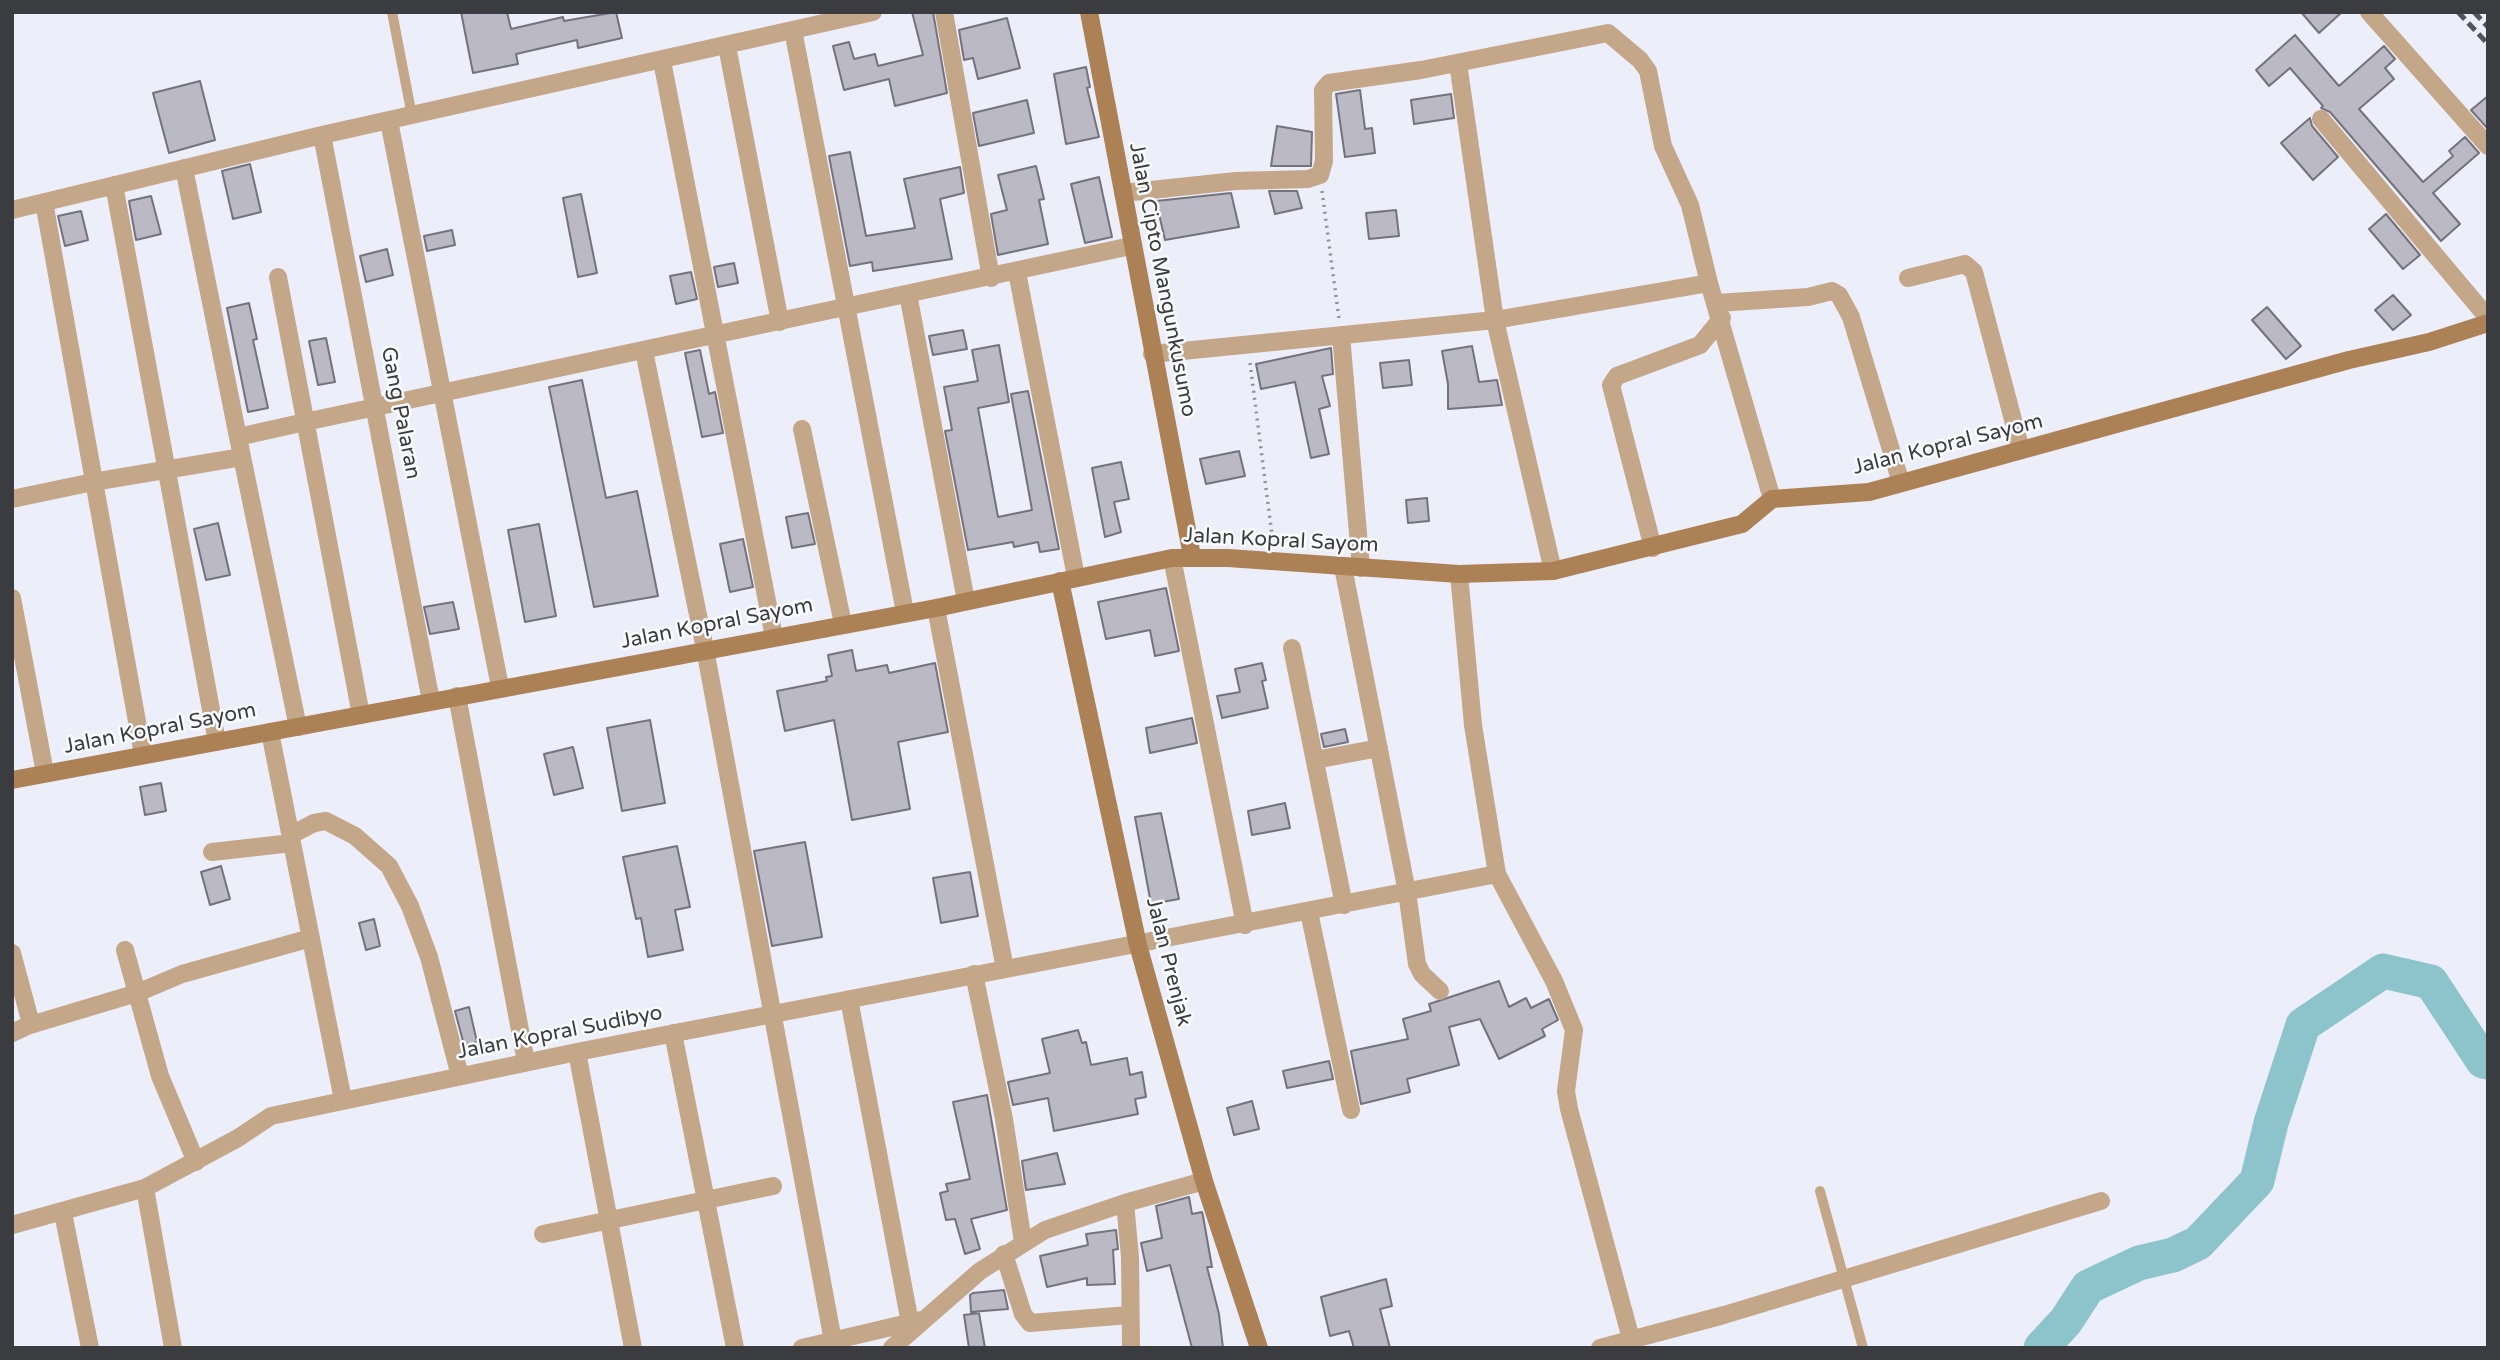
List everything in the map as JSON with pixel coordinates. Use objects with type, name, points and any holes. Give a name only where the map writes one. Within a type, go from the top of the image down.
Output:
[{"type":"street","points":[[12,210],[322,135],[873,12]]},
{"type":"street","points":[[944,12],[992,278]]},
{"type":"street","name":"Jalan Cipto Mangunkusumo","points":[[1089,12],[1124,193],[1131,246],[1192,556]]},
{"type":"street","points":[[2369,12],[2488,146]]},
{"type":"street","points":[[793,30],[905,612]]},
{"type":"street","points":[[1124,193],[1236,181],[1308,179],[1320,175],[1325,151],[1325,86],[1608,33],[1640,60],[1648,71],[1663,146],[1690,205],[1709,282],[1772,499]]},
{"type":"street","points":[[727,46],[780,322]]},
{"type":"street","points":[[662,61],[774,636]]},
{"type":"street","points":[[1458,63],[1495,320],[1553,571]]},
{"type":"street","points":[[2321,119],[2488,320]]},
{"type":"street","points":[[389,121],[500,687]]},
{"type":"street","name":"Gang Palaran","points":[[322,135],[431,701]]},
{"type":"street","points":[[184,168],[298,727]]},
{"type":"street","points":[[114,185],[217,742]]},
{"type":"street","points":[[44,202],[143,755]]},
{"type":"street","points":[[238,437],[443,390],[644,351],[1131,246]]},
{"type":"street","points":[[1908,278],[1965,264],[1975,272],[2021,450]]},
{"type":"street","points":[[1017,272],[1068,579]]},
{"type":"street","points":[[278,277],[360,715]]},
{"type":"street","points":[[1152,354],[1495,320],[1709,282]]},
{"type":"street","points":[[1719,311],[1808,298],[1832,291],[1839,295],[1851,317],[1901,483]]},
{"type":"street","points":[[908,294],[966,601]]},
{"type":"street","points":[[1653,548],[1611,385],[1617,376],[1700,345],[1719,311]]},
{"type":"street","name":"Jalan Kopral Sayom","points":[[12,780],[500,687],[936,608],[1172,558],[1192,556],[1459,574],[1553,571],[1742,524],[1772,499],[1869,492],[2349,360],[2429,342],[2488,320]]},
{"type":"street","points":[[1341,335],[1352,567],[1379,748],[1407,892],[1417,964],[1440,991]]},
{"type":"street","points":[[644,351],[705,649],[832,1340]]},
{"type":"street","points":[[803,429],[843,624]]},
{"type":"street","points":[[12,499],[93,482],[242,457]]},
{"type":"street","points":[[1172,558],[1245,925]]},
{"type":"street","points":[[1459,574],[1473,724],[1497,874],[1554,981],[1574,1030],[1566,1091],[1569,1109],[1635,1341]]},
{"type":"street","name":"Jalan Prenjak","points":[[1068,579],[1138,944],[1204,1181],[1259,1348]]},
{"type":"street","points":[[12,598],[45,774]]},
{"type":"street","points":[[936,608],[1006,969]]},
{"type":"street","points":[[1292,648],[1344,905]]},
{"type":"street","points":[[457,696],[526,1062]]},
{"type":"street","points":[[270,732],[343,1100]]},
{"type":"street","points":[[1315,760],[1379,748]]},
{"type":"street","points":[[212,852],[292,839],[314,823],[326,821],[355,836],[389,866],[410,905],[429,957],[460,1076]]},
{"type":"street","name":"Jalan Kopral Sudibyo","points":[[12,1225],[63,1213],[145,1188],[196,1162],[271,1116],[772,1013],[1245,925],[1497,874]]},
{"type":"street","points":[[1309,912],[1351,1110]]},
{"type":"street","points":[[20,1030],[137,993],[182,974],[311,938]]},
{"type":"street","points":[[125,950],[160,1076],[196,1162]]},
{"type":"street","points":[[12,953],[29,1010],[20,1030]]},
{"type":"street","points":[[974,974],[1004,1119],[1023,1242]]},
{"type":"street","points":[[849,999],[917,1321]]},
{"type":"street","points":[[673,1033],[735,1348]]},
{"type":"street","points":[[577,1052],[633,1348]]},
{"type":"street","points":[[892,1348],[917,1321],[1004,1254],[1045,1230],[1125,1203],[1204,1181]]},
{"type":"street","points":[[543,1234],[772,1186]]},
{"type":"street","points":[[145,1188],[173,1348]]},
{"type":"street","points":[[1600,1348],[1635,1341],[2101,1201]]},
{"type":"street","points":[[1125,1203],[1130,1257],[1130,1348]]},
{"type":"street","points":[[63,1213],[90,1348]]},
{"type":"street","points":[[1004,1254],[1023,1314],[1030,1323],[1129,1315]]},
{"type":"street","points":[[802,1348],[917,1321]]},
{"type":"lane","points":[[392,12],[412,116]]},
{"type":"lane","points":[[1820,1191],[1863,1348]]},
{"type":"path","points":[[1320,175],[1341,335]]},
{"type":"path","points":[[1248,344],[1275,561]]},
{"type":"building","points":[[461,12],[507,12],[511,29],[563,17],[564,21],[616,12],[622,38],[578,48],[577,40],[516,54],[518,64],[473,73]]},
{"type":"building","points":[[912,12],[933,12],[947,93],[895,106],[889,79],[844,90],[833,46],[849,42],[854,59],[875,54],[878,66],[923,55]]},
{"type":"building","points":[[2301,12],[2342,12],[2319,33]]},
{"type":"building","points":[[1007,18],[1020,68],[978,79],[973,58],[964,60],[959,30]]},
{"type":"building","points":[[2295,35],[2339,86],[2384,46],[2395,59],[2385,68],[2394,79],[2359,109],[2423,182],[2453,156],[2449,151],[2465,137],[2479,153],[2433,193],[2460,224],[2441,241],[2330,112],[2321,108],[2323,106],[2290,68],[2269,86],[2256,70]]},
{"type":"building","points":[[1086,67],[1090,87],[1087,88],[1099,137],[1066,144],[1054,74]]},
{"type":"building","points":[[200,81],[215,140],[169,153],[153,93]]},
{"type":"building","points":[[1360,90],[1365,129],[1372,128],[1375,153],[1345,157],[1336,94]]},
{"type":"building","points":[[1451,94],[1454,118],[1414,124],[1411,100]]},
{"type":"building","points":[[2488,96],[2488,129],[2471,110]]},
{"type":"building","points":[[1027,100],[1034,133],[979,146],[973,113]]},
{"type":"building","points":[[2310,118],[2312,126],[2338,157],[2313,180],[2281,143]]},
{"type":"building","points":[[1277,126],[1312,132],[1311,166],[1271,166]]},
{"type":"building","points":[[850,152],[866,236],[915,228],[904,179],[960,167],[964,193],[940,199],[952,259],[873,271],[872,262],[850,266],[829,156]]},
{"type":"building","points":[[250,164],[261,212],[233,219],[222,171]]},
{"type":"building","points":[[1036,166],[1044,199],[1039,200],[1048,244],[998,255],[991,214],[1007,210],[998,175]]},
{"type":"building","points":[[1099,177],[1112,237],[1085,243],[1071,184]]},
{"type":"building","points":[[1269,191],[1297,191],[1302,208],[1275,214]]},
{"type":"building","points":[[1231,193],[1239,227],[1165,240],[1156,201]]},
{"type":"building","points":[[581,194],[597,273],[578,277],[563,198]]},
{"type":"building","points":[[151,196],[161,234],[136,240],[129,201]]},
{"type":"building","points":[[1396,210],[1399,236],[1369,239],[1366,213]]},
{"type":"building","points":[[81,211],[88,240],[65,246],[58,216]]},
{"type":"building","points":[[2386,214],[2420,255],[2403,269],[2369,229]]},
{"type":"building","points":[[452,230],[455,245],[427,251],[424,236]]},
{"type":"building","points":[[387,249],[393,275],[366,282],[360,256]]},
{"type":"building","points":[[734,263],[738,283],[718,287],[714,267]]},
{"type":"building","points":[[691,272],[697,299],[676,304],[670,276]]},
{"type":"building","points":[[2393,295],[2411,315],[2393,330],[2375,310]]},
{"type":"building","points":[[249,303],[257,339],[253,340],[268,408],[248,412],[227,308]]},
{"type":"building","points":[[2267,307],[2301,346],[2286,359],[2252,320]]},
{"type":"building","points":[[963,330],[967,349],[933,355],[929,336]]},
{"type":"building","points":[[326,338],[335,382],[318,385],[309,341]]},
{"type":"building","points":[[999,345],[1009,402],[978,408],[998,517],[1032,510],[1011,394],[1028,391],[1059,549],[1040,552],[1038,542],[1014,547],[1013,542],[968,550],[945,431],[952,430],[944,387],[978,381],[972,350]]},
{"type":"building","points":[[1472,346],[1479,382],[1497,380],[1502,405],[1448,409],[1448,384],[1442,351]]},
{"type":"building","points":[[1331,348],[1333,374],[1322,376],[1330,406],[1319,409],[1329,454],[1311,458],[1295,382],[1261,389],[1256,364]]},
{"type":"building","points":[[700,350],[709,394],[715,392],[723,433],[702,437],[685,353]]},
{"type":"building","points":[[1409,360],[1412,385],[1383,388],[1380,363]]},
{"type":"building","points":[[582,380],[606,498],[637,491],[658,596],[594,607],[549,387]]},
{"type":"building","points":[[1239,451],[1245,476],[1206,484],[1200,459]]},
{"type":"building","points":[[1121,462],[1129,499],[1114,502],[1121,532],[1105,537],[1092,468]]},
{"type":"building","points":[[1427,498],[1429,521],[1408,523],[1406,500]]},
{"type":"building","points":[[808,513],[815,544],[792,548],[786,517]]},
{"type":"building","points":[[218,523],[230,575],[206,580],[194,529]]},
{"type":"building","points":[[539,524],[556,616],[525,622],[508,530]]},
{"type":"building","points":[[743,539],[753,587],[730,592],[720,544]]},
{"type":"building","points":[[1166,588],[1179,651],[1155,656],[1150,630],[1106,639],[1098,602]]},
{"type":"building","points":[[453,602],[459,629],[430,634],[424,607]]},
{"type":"building","points":[[852,650],[856,671],[887,665],[889,673],[935,663],[948,732],[898,742],[910,809],[852,820],[834,720],[785,731],[777,691],[827,681],[826,677],[832,676],[828,655]]},
{"type":"building","points":[[1262,663],[1266,680],[1262,681],[1268,708],[1222,718],[1217,696],[1240,692],[1235,669]]},
{"type":"building","points":[[1192,718],[1197,743],[1150,753],[1146,728]]},
{"type":"building","points":[[650,720],[665,803],[622,811],[607,728]]},
{"type":"building","points":[[1345,729],[1348,742],[1324,747],[1321,734]]},
{"type":"building","points":[[573,747],[583,788],[554,795],[544,754]]},
{"type":"building","points":[[161,783],[166,811],[145,815],[140,787]]},
{"type":"building","points":[[1285,803],[1290,828],[1252,835],[1248,811]]},
{"type":"building","points":[[1161,813],[1179,899],[1151,904],[1135,817]]},
{"type":"building","points":[[805,842],[822,937],[772,946],[754,851]]},
{"type":"building","points":[[677,846],[690,907],[675,910],[683,950],[648,957],[641,918],[636,919],[623,857]]},
{"type":"building","points":[[221,866],[230,899],[210,905],[201,872]]},
{"type":"building","points":[[970,872],[978,916],[941,923],[933,878]]},
{"type":"building","points":[[374,919],[380,946],[366,950],[359,923]]},
{"type":"building","points":[[1499,981],[1509,1007],[1526,998],[1531,1008],[1549,999],[1558,1020],[1542,1029],[1545,1036],[1499,1059],[1480,1019],[1449,1027],[1459,1065],[1407,1079],[1410,1092],[1361,1104],[1351,1051],[1408,1039],[1403,1019],[1431,1011],[1429,1004]]},
{"type":"building","points":[[469,1007],[477,1042],[464,1045],[455,1011]]},
{"type":"building","points":[[1078,1030],[1082,1043],[1086,1042],[1091,1065],[1127,1058],[1130,1075],[1142,1072],[1146,1097],[1135,1099],[1138,1114],[1054,1131],[1048,1098],[1013,1105],[1008,1082],[1050,1073],[1042,1039]]},
{"type":"building","points":[[1329,1061],[1333,1079],[1287,1088],[1283,1071]]},
{"type":"building","points":[[987,1095],[1007,1210],[971,1219],[980,1249],[965,1254],[955,1219],[946,1220],[940,1193],[948,1191],[946,1184],[970,1179],[953,1102]]},
{"type":"building","points":[[1252,1101],[1259,1129],[1234,1135],[1227,1108]]},
{"type":"building","points":[[1057,1153],[1065,1184],[1026,1190],[1022,1161]]},
{"type":"building","points":[[1189,1197],[1192,1214],[1202,1212],[1203,1216],[1212,1267],[1207,1267],[1219,1314],[1223,1348],[1192,1348],[1170,1265],[1147,1271],[1141,1243],[1162,1238],[1156,1206]]},
{"type":"building","points":[[1116,1230],[1118,1249],[1113,1250],[1115,1284],[1087,1285],[1087,1278],[1047,1287],[1040,1256],[1088,1245],[1086,1234]]},
{"type":"building","points":[[1386,1279],[1392,1306],[1380,1309],[1390,1348],[1354,1348],[1349,1331],[1330,1336],[1321,1297]]},
{"type":"building","points":[[1004,1290],[1008,1309],[971,1312],[970,1295],[973,1293]]},
{"type":"building","points":[[979,1313],[985,1348],[969,1348],[964,1315]]},
{"type":"waterway","points":[[2041,1348],[2066,1321],[2088,1287],[2139,1263],[2173,1255],[2198,1243],[2257,1181],[2271,1123],[2303,1025],[2383,971],[2431,982],[2483,1061],[2488,1062]]},
{"type":"railway","points":[[2458,12],[2488,44]]},
{"type":"railway","points":[[2474,12],[2488,27]]}]
